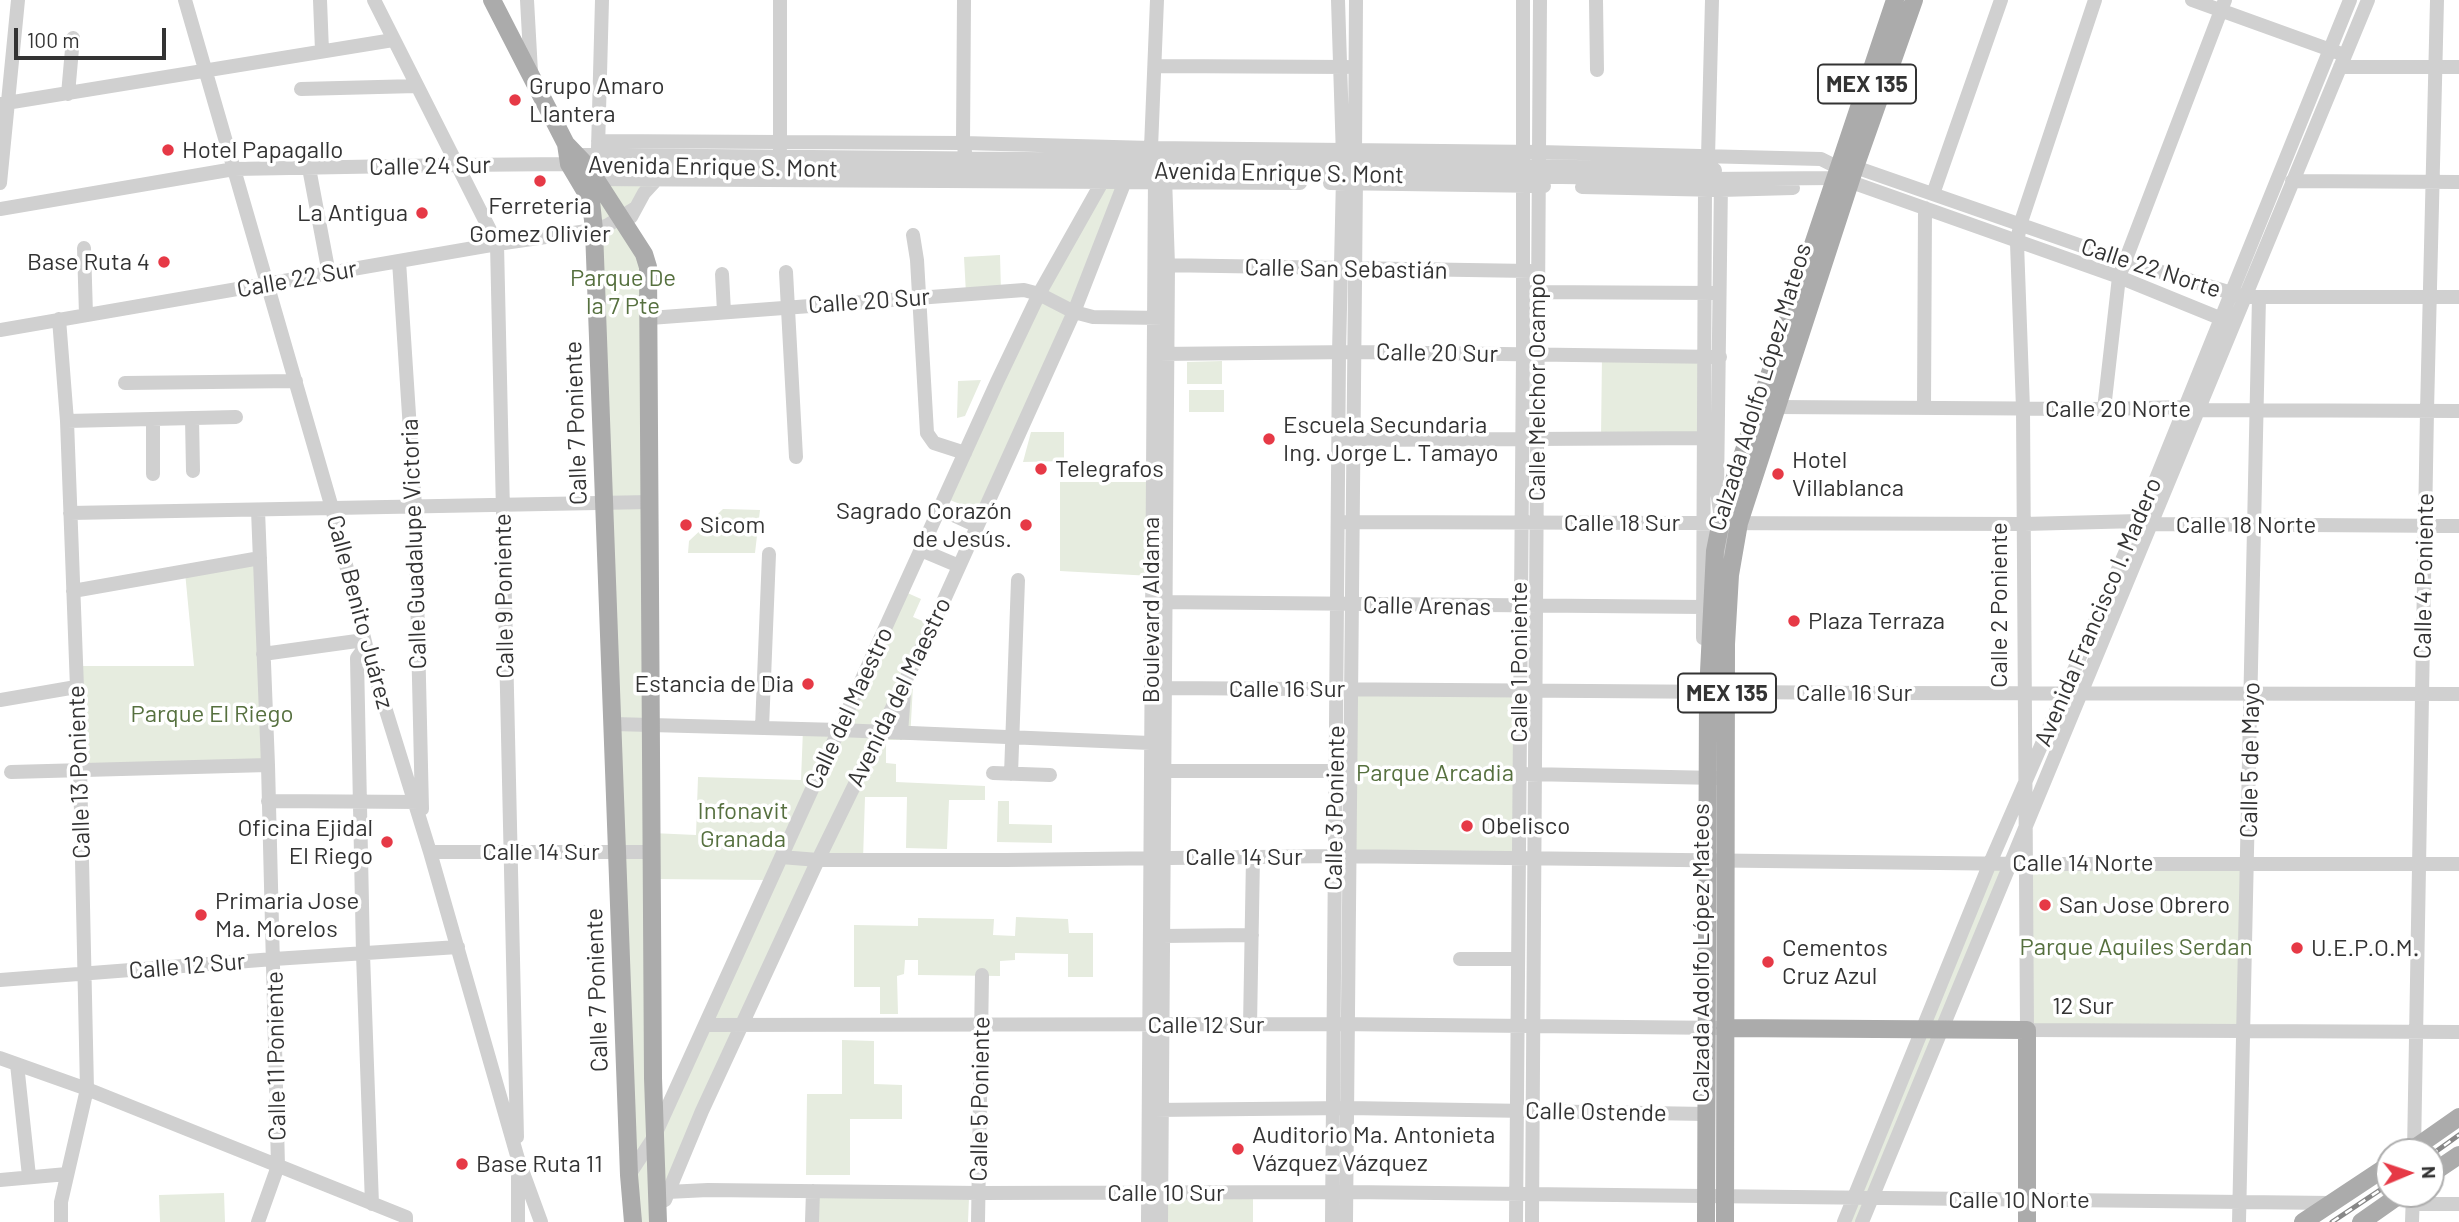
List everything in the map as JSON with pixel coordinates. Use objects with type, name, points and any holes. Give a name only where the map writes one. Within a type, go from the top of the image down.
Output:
[{"type":"main road","points":[[492,0],[532,79],[586,161],[627,213],[635,242],[646,260],[650,318],[654,1137],[659,1222]]},
{"type":"main road","name":"Calzada Adolfo López Mateos","points":[[1716,860],[1726,778],[1726,644],[1730,575],[1739,523],[1776,407],[1895,0]]},
{"type":"main road","name":"Calzada Adolfo López Mateos","points":[[1706,1222],[1716,1197],[1716,860],[1707,777],[1705,692],[1716,551],[1712,523],[1843,176],[1914,0]]},
{"type":"main road","name":"Calle 7 Poniente","points":[[586,161],[594,230],[629,1175],[633,1222]]},
{"type":"main road","name":"Calzada Adolfo López Mateos","points":[[1716,1028],[1707,1114],[1716,1197],[1725,1222]]},
{"type":"main road","name":"12 Sur","points":[[1716,1028],[2027,1030]]},
{"type":"main road","name":"Calle 2 Poniente","points":[[2027,1030],[2027,1222]]},
{"type":"main road","points":[[2430,1138],[2459,1117]]},
{"type":"main road","points":[[2303,1222],[2375,1174]]},
{"type":"main road","points":[[2361,1222],[2388,1208]]},
{"type":"street","points":[[0,184],[4,104],[18,0]]},
{"type":"street","name":"Calle Benito Juárez","points":[[185,0],[332,508],[365,643],[419,802],[430,852],[517,1159],[541,1222]]},
{"type":"street","points":[[320,0],[322,51]]},
{"type":"street","name":"Calle 9 Poniente","points":[[374,0],[498,244],[519,1222]]},
{"type":"street","points":[[527,0],[532,79]]},
{"type":"street","points":[[592,0],[599,57]]},
{"type":"street","points":[[602,0],[599,57],[586,161],[656,180],[1130,172],[1159,169],[1349,168],[1538,169],[1712,176],[1821,159],[1843,176]]},
{"type":"street","points":[[780,0],[781,156]]},
{"type":"street","points":[[964,0],[963,143],[966,158]]},
{"type":"street","name":"Boulevard Aldama","points":[[1157,0],[1161,318],[1155,1193],[1161,1222]]},
{"type":"street","points":[[1338,0],[1348,67]]},
{"type":"street","points":[[1340,1108],[1349,1025],[1356,270],[1349,168],[1348,67],[1356,0]]},
{"type":"street","points":[[1523,0],[1522,170],[1530,292],[1712,293]]},
{"type":"street","name":"Calle Melchor Ocampo","points":[[1530,271],[1538,169],[1540,0]]},
{"type":"street","points":[[1596,0],[1597,70]]},
{"type":"street","points":[[1711,438],[1720,357],[1712,293],[1712,0]]},
{"type":"street","points":[[1933,194],[2001,0]]},
{"type":"street","name":"Calle 2 Poniente","points":[[2027,1030],[2023,409],[2017,243],[2020,225],[2095,0]]},
{"type":"street","points":[[2192,0],[2222,3],[2332,46],[2344,57],[2459,67]]},
{"type":"street","name":"Avenida Francisco I. Madero","points":[[2245,296],[2350,0]]},
{"type":"street","name":"Avenida Francisco I. Madero","points":[[1862,1222],[2080,694],[2145,523],[2227,321],[2245,296],[2368,0]]},
{"type":"street","name":"Calle 4 Poniente","points":[[2412,1138],[2437,0]]},
{"type":"street","points":[[2104,409],[2119,277],[2222,3]]},
{"type":"street","points":[[0,14],[17,16]]},
{"type":"street","points":[[68,94],[73,38]]},
{"type":"street","points":[[4,104],[393,40]]},
{"type":"street","points":[[1156,66],[1348,67]]},
{"type":"street","points":[[301,89],[417,86]]},
{"type":"street","points":[[678,148],[779,141],[963,143],[1159,169],[1538,169],[1712,176],[1843,176]]},
{"type":"street","name":"Avenida Enrique S. Mont","points":[[586,161],[678,148],[781,156],[966,158],[1108,172]]},
{"type":"street","name":"Avenida Enrique S. Mont","points":[[586,161],[1108,172],[1159,169]]},
{"type":"street","name":"Calle 24 Sur","points":[[0,209],[234,169],[586,161]]},
{"type":"street","points":[[309,168],[329,274]]},
{"type":"street","name":"Calle 3 Poniente","points":[[1332,1222],[1340,1192],[1340,1108],[1333,1024],[1334,856],[1339,353],[1341,269],[1349,168]]},
{"type":"street","name":"Calle del Maestro","points":[[629,1175],[654,1137],[1040,294],[1108,172]]},
{"type":"street","name":"Avenida del Maestro","points":[[659,1222],[667,1192],[702,1111],[818,860],[904,685],[1074,312],[1130,172]]},
{"type":"street","name":"Calle 22 Norte","points":[[1843,176],[1933,194],[2125,261],[2245,296],[2459,297]]},
{"type":"street","name":"Calle 22 Norte","points":[[1843,176],[2017,243],[2119,277],[2227,321]]},
{"type":"street","points":[[627,213],[656,180]]},
{"type":"street","points":[[2292,181],[2459,182]]},
{"type":"street","points":[[1924,408],[1925,208]]},
{"type":"street","name":"Calle 22 Sur","points":[[0,330],[498,244],[594,230],[627,213]]},
{"type":"street","points":[[913,235],[917,260],[927,433],[934,443],[965,453]]},
{"type":"street","points":[[84,248],[86,315]]},
{"type":"street","name":"Calle Guadalupe Victoria","points":[[399,261],[415,507],[419,802]]},
{"type":"street","name":"Calle San Sebastián","points":[[1161,265],[1530,271]]},
{"type":"street","points":[[786,272],[796,457]]},
{"type":"street","points":[[722,274],[724,312]]},
{"type":"street","name":"Calle 20 Sur","points":[[650,318],[1024,290],[1040,294],[1074,312],[1093,317],[1161,318]]},
{"type":"street","name":"Calle Melchor Ocampo","points":[[1530,292],[1530,354],[1537,438],[1534,774]]},
{"type":"street","points":[[1705,692],[1703,607],[1717,491],[1704,356],[1712,293]]},
{"type":"street","name":"Calle 5 de Mayo","points":[[2239,1222],[2256,410],[2245,296]]},
{"type":"street","name":"Calle 13 Poniente","points":[[59,319],[67,421],[80,768],[87,1090],[61,1202],[61,1222]]},
{"type":"street","name":"Calle 20 Sur","points":[[1160,354],[1355,352],[1720,357]]},
{"type":"street","name":"Calle 1 Poniente","points":[[1516,1222],[1521,438],[1530,354]]},
{"type":"street","points":[[125,383],[296,381]]},
{"type":"street","name":"Calle 20 Norte","points":[[1776,407],[2459,411]]},
{"type":"street","points":[[67,421],[236,417]]},
{"type":"street","points":[[192,418],[193,471]]},
{"type":"street","points":[[153,419],[153,474]]},
{"type":"street","points":[[1338,443],[1354,438],[1711,438]]},
{"type":"street","points":[[70,513],[650,502]]},
{"type":"street","points":[[940,509],[977,526]]},
{"type":"street","name":"Calle 11 Poniente","points":[[258,510],[274,959],[278,1166],[258,1222]]},
{"type":"street","name":"Calle 18 Sur","points":[[1337,522],[1739,523]]},
{"type":"street","points":[[1712,523],[1730,575]]},
{"type":"street","name":"Calle 18 Norte","points":[[1739,523],[2459,526]]},
{"type":"street","name":"Avenida Francisco I. Madero","points":[[1844,1222],[1990,863],[2065,692],[2145,523]]},
{"type":"street","points":[[921,550],[959,566]]},
{"type":"street","points":[[762,728],[769,554]]},
{"type":"street","points":[[72,591],[260,558]]},
{"type":"street","points":[[1011,774],[1018,580]]},
{"type":"street","name":"Calle Arenas","points":[[1158,602],[1703,607]]},
{"type":"street","points":[[263,654],[365,643]]},
{"type":"street","points":[[365,643],[357,658],[363,954],[372,1204]]},
{"type":"street","points":[[901,733],[904,685]]},
{"type":"street","points":[[0,700],[76,687]]},
{"type":"street","name":"Boulevard Aldama","points":[[1157,771],[1150,743],[1158,687]]},
{"type":"street","name":"Calle 16 Sur","points":[[1158,687],[2459,694]]},
{"type":"street","points":[[613,724],[1150,743]]},
{"type":"street","points":[[11,772],[80,768],[268,765]]},
{"type":"street","points":[[1157,771],[1351,771]]},
{"type":"street","points":[[993,773],[1050,775]]},
{"type":"street","points":[[1518,774],[1726,778]]},
{"type":"street","name":"Calle 1 Poniente","points":[[1532,1222],[1534,774]]},
{"type":"street","points":[[268,801],[419,802]]},
{"type":"street","name":"Calle 14 Sur","points":[[430,852],[652,852]]},
{"type":"street","name":"Calle 14 Sur","points":[[780,857],[818,860],[1334,856],[1716,860]]},
{"type":"street","points":[[1250,1026],[1253,857]]},
{"type":"street","name":"Boulevard Aldama","points":[[1155,1025],[1162,936],[1157,858]]},
{"type":"street","name":"Calle 14 Norte","points":[[1716,860],[2025,864],[2459,864]]},
{"type":"street","points":[[1162,936],[1252,935]]},
{"type":"street","points":[[1956,944],[1972,952]]},
{"type":"street","name":"Calle 12 Sur","points":[[0,980],[458,947]]},
{"type":"street","points":[[1460,959],[1517,959]]},
{"type":"street","name":"Calle 5 Poniente","points":[[978,1222],[982,975]]},
{"type":"street","name":"Calle 12 Sur","points":[[705,1025],[1333,1024],[1716,1028]]},
{"type":"street","name":"12 Sur","points":[[2027,1030],[2459,1032]]},
{"type":"street","points":[[0,1058],[87,1090],[406,1219]]},
{"type":"street","points":[[18,1064],[29,1176]]},
{"type":"street","name":"Calle Ostende","points":[[1155,1110],[1340,1108],[1707,1114]]},
{"type":"street","points":[[0,1180],[67,1174]]},
{"type":"street","points":[[812,1222],[813,1191]]},
{"type":"street","name":"Calle 10 Sur","points":[[667,1192],[1340,1192],[1716,1197]]},
{"type":"street","points":[[1340,1192],[1346,1222]]},
{"type":"street","name":"Boulevard Aldama","points":[[1148,1222],[1155,1193]]},
{"type":"street","name":"Calle 10 Norte","points":[[1716,1197],[2332,1203]]},
{"type":"green space","points":[[586,168],[656,180],[631,216],[644,254],[652,833],[696,835],[698,777],[801,780],[803,729],[839,729],[903,591],[921,599],[913,617],[932,625],[905,685],[913,685],[910,740],[886,740],[886,763],[896,764],[896,782],[985,786],[985,800],[949,800],[947,849],[906,848],[907,797],[865,797],[863,860],[818,860],[665,1189],[661,1132],[769,880],[652,879],[657,1222],[633,1222]]},
{"type":"green space","points":[[1103,183],[1123,183],[982,513],[945,498],[997,382]]},
{"type":"green space","points":[[1000,255],[1001,292],[966,294],[964,257]]},
{"type":"green space","points":[[1602,355],[1704,356],[1704,438],[1601,438]]},
{"type":"green space","points":[[1222,361],[1222,384],[1187,384],[1187,362]]},
{"type":"green space","points":[[981,380],[965,416],[957,418],[958,381]]},
{"type":"green space","points":[[1189,390],[1224,390],[1224,412],[1189,412]]},
{"type":"green space","points":[[1031,432],[1064,432],[1064,461],[1023,462]]},
{"type":"green space","points":[[1060,482],[1152,482],[1152,576],[1060,571]]},
{"type":"green space","points":[[723,509],[760,510],[755,553],[688,553],[689,541]]},
{"type":"green space","name":"Parque El Riego","points":[[259,559],[267,764],[80,768],[75,666],[194,666],[185,572]]},
{"type":"green space","name":"Parque Arcadia","points":[[1352,689],[1519,691],[1518,859],[1351,856]]},
{"type":"green space","points":[[998,801],[1009,801],[1009,824],[1052,825],[1052,843],[997,842]]},
{"type":"green space","points":[[1990,863],[2009,863],[1862,1222],[1844,1222]]},
{"type":"green space","name":"Parque Aquiles Serdan","points":[[2248,863],[2244,1032],[2027,1030],[2025,864]]},
{"type":"green space","points":[[1016,917],[1068,919],[1069,933],[1093,933],[1093,977],[1068,977],[1068,954],[1015,953],[1015,960],[1000,961],[1000,976],[918,975],[918,960],[905,960],[904,974],[897,976],[898,1014],[880,1014],[880,987],[854,987],[854,925],[918,926],[918,918],[994,919],[993,935],[1015,936]]},
{"type":"green space","points":[[842,1040],[874,1041],[874,1084],[902,1085],[902,1119],[850,1119],[850,1175],[806,1175],[807,1094],[842,1094]]},
{"type":"green space","points":[[224,1193],[225,1222],[160,1222],[159,1195]]},
{"type":"green space","points":[[817,1196],[969,1198],[968,1222],[816,1222]]},
{"type":"green space","points":[[1253,1198],[1253,1222],[1168,1222],[1168,1199]]},
{"type":"railway","points":[[2445,1145],[2459,1135]]},
{"type":"railway","points":[[2332,1222],[2375,1193]]},
{"type":"place","name":"Grupo Amaro Llantera","points":[[515,100]]},
{"type":"place","name":"Hotel Papagallo","points":[[168,150]]},
{"type":"place","name":"Ferreteria Gomez Olivier","points":[[540,181]]},
{"type":"place","name":"La Antigua","points":[[422,213]]},
{"type":"place","name":"Base Ruta 4","points":[[164,262]]},
{"type":"place","name":"Escuela Secundaria Ing. Jorge L. Tamayo","points":[[1269,439]]},
{"type":"place","name":"Telegrafos","points":[[1041,469]]},
{"type":"place","name":"Hotel Villablanca","points":[[1778,474]]},
{"type":"place","name":"Sicom","points":[[686,525]]},
{"type":"place","name":"Sagrado Corazón de Jesús.","points":[[1026,525]]},
{"type":"place","name":"Plaza Terraza","points":[[1794,621]]},
{"type":"place","name":"Estancia de Dia","points":[[808,684]]},
{"type":"place","name":"Obelisco","points":[[1467,826]]},
{"type":"place","name":"Oficina Ejidal El Riego","points":[[387,842]]},
{"type":"place","name":"San Jose Obrero","points":[[2045,905]]},
{"type":"place","name":"Primaria Jose Ma. Morelos","points":[[201,915]]},
{"type":"place","name":"U.E.P.O.M.","points":[[2297,948]]},
{"type":"place","name":"Cementos Cruz Azul","points":[[1768,962]]},
{"type":"place","name":"Auditorio Ma. Antonieta Vázquez Vázquez","points":[[1238,1149]]},
{"type":"place","name":"Base Ruta 11","points":[[462,1164]]},
{"type":"park label","name":"Parque De la 7 Pte","points":[[623,292]]},
{"type":"park label","name":"Infonavit Granada","points":[[743,825]]}]
